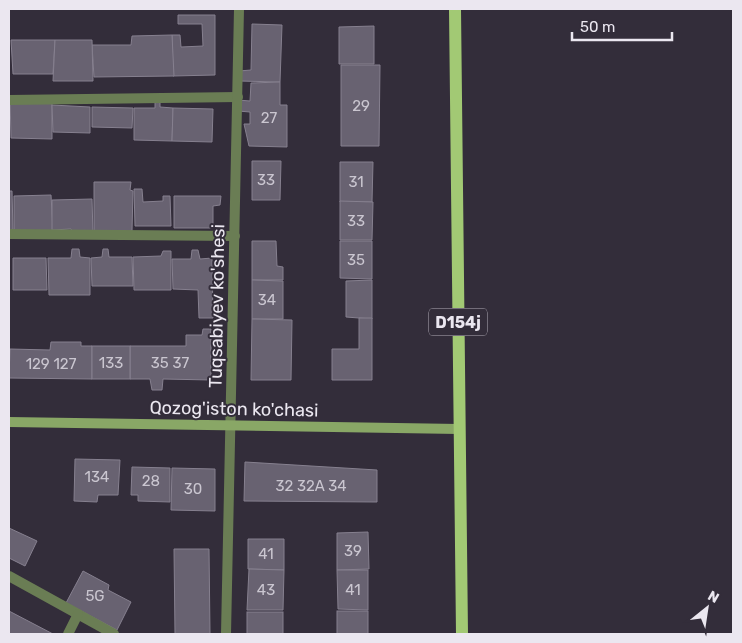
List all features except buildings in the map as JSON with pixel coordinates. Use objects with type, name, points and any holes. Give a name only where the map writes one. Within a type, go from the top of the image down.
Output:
[{"type":"main road","name":"D154j","points":[[455,9],[462,634]]},
{"type":"street","name":"Tuqsabiyev ko'shesi","points":[[226,634],[239,9]]},
{"type":"street","points":[[9,100],[238,97]]},
{"type":"street","points":[[9,234],[235,236]]},
{"type":"street","name":"Qozog'iston ko'chasi","points":[[9,422],[459,429]]},
{"type":"street","points":[[9,576],[114,634]]},
{"type":"street","points":[[68,634],[78,614]]}]
